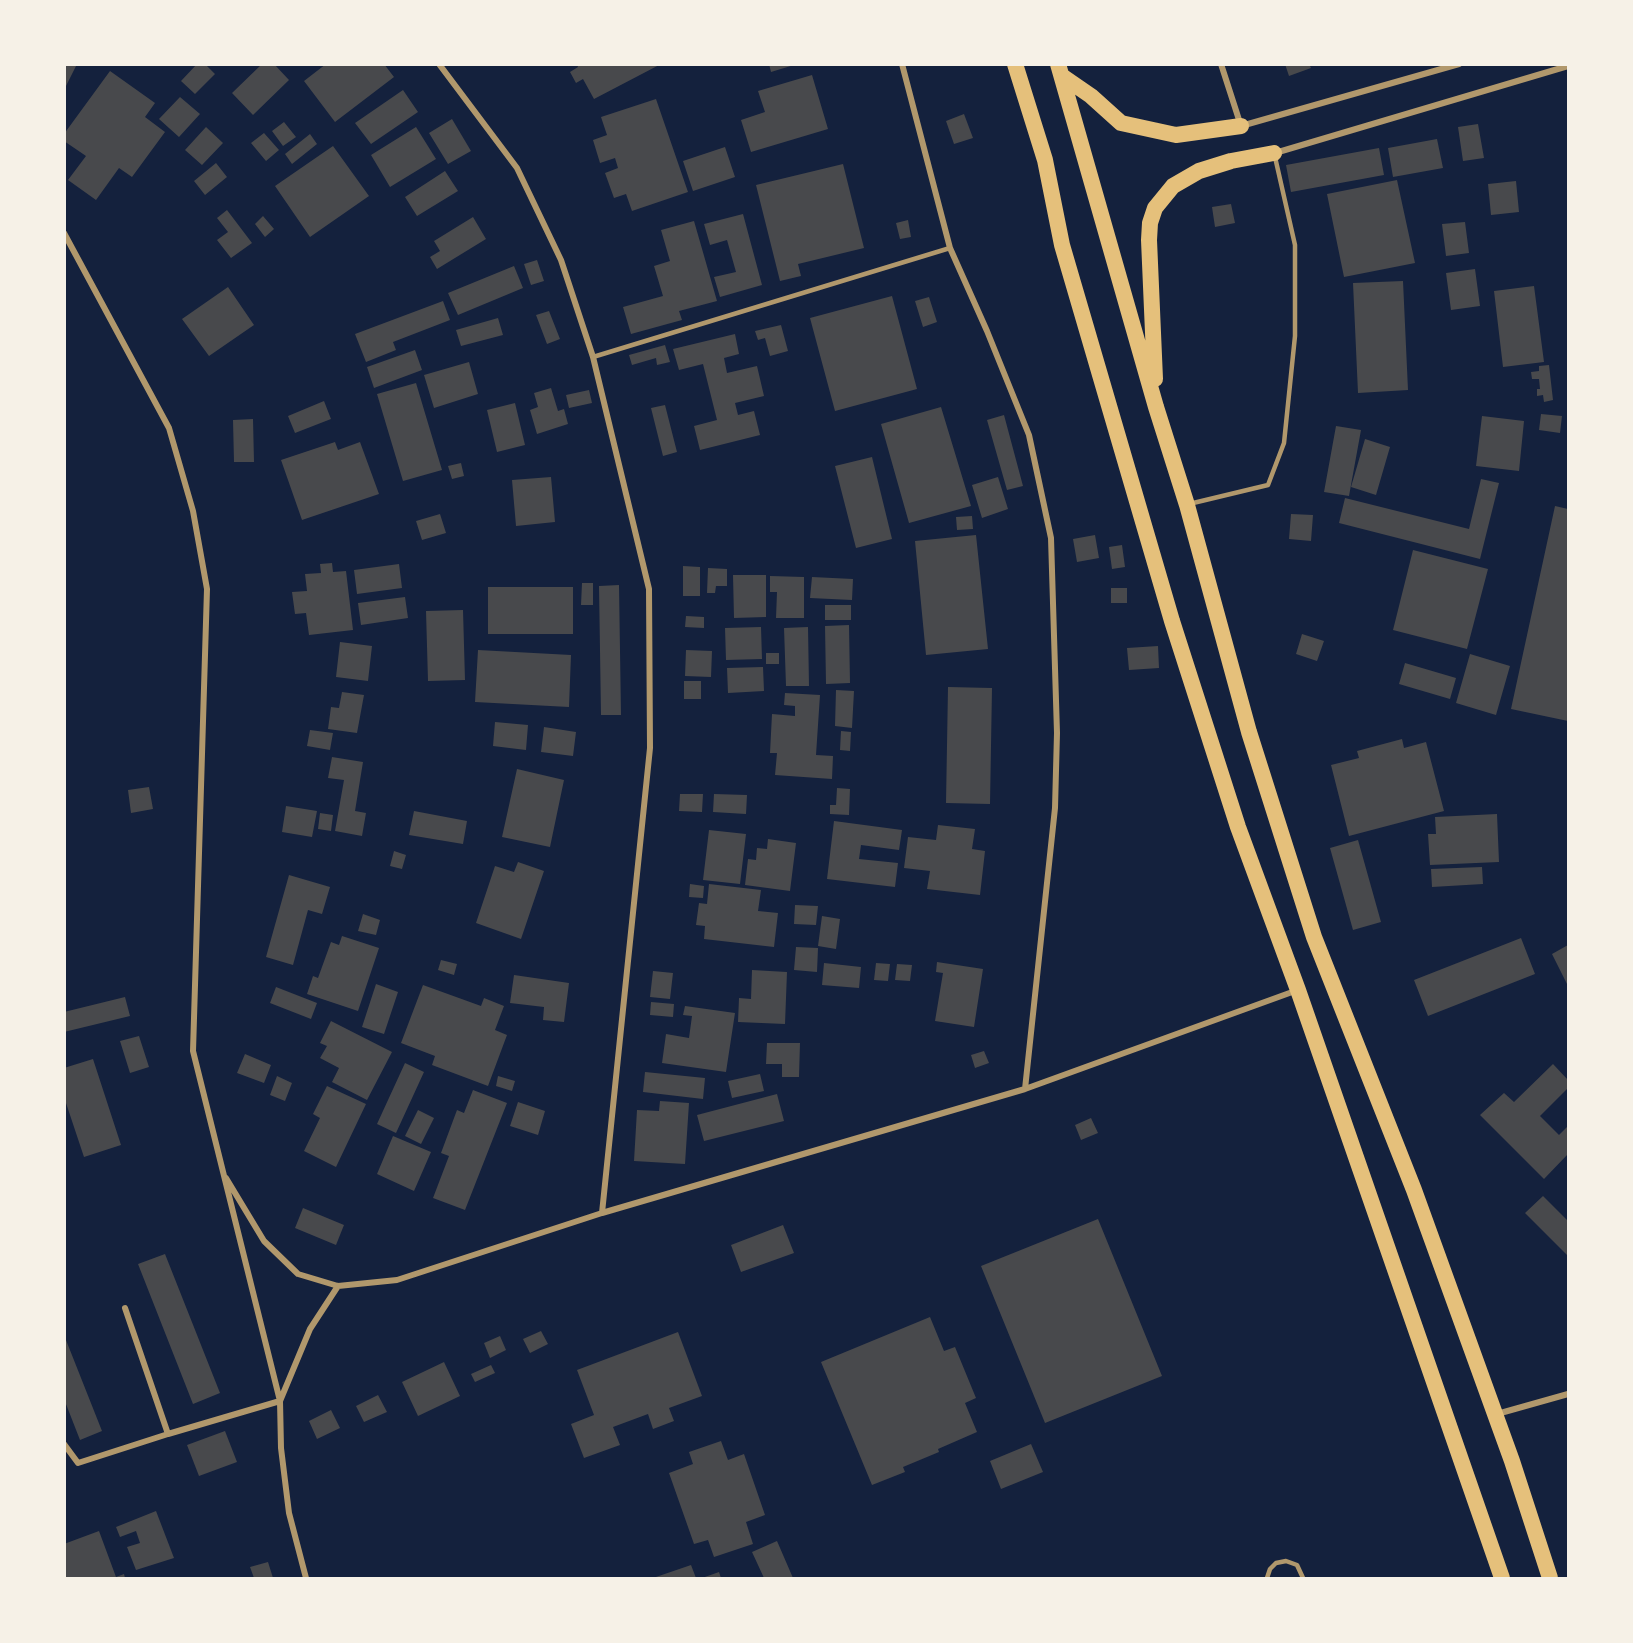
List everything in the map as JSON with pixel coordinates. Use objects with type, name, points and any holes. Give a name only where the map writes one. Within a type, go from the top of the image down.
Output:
[{"type":"highway","points":[[1015,64],[1045,160],[1062,245],[1172,621],[1238,827],[1298,990],[1502,1578]]},
{"type":"highway","points":[[1060,70],[1121,123],[1176,135],[1241,126]]},
{"type":"highway","points":[[1060,70],[1156,407],[1187,505],[1248,732],[1314,937],[1414,1190],[1495,1414],[1550,1578]]},
{"type":"highway","points":[[1156,407],[1149,240],[1150,223],[1155,208],[1173,186],[1199,171],[1230,161],[1274,153]]},
{"type":"street","points":[[439,64],[517,168],[561,260],[593,357],[646,577],[649,600],[650,748],[602,1213]]},
{"type":"street","points":[[902,64],[950,248],[1029,435],[1051,538],[1057,733],[1055,808],[1025,1089]]},
{"type":"street","points":[[1221,64],[1241,126],[1459,64]]},
{"type":"street","points":[[1274,153],[1569,66]]},
{"type":"street","points":[[64,233],[169,428],[194,512],[207,589],[194,1051],[280,1401],[281,1448],[289,1513],[306,1578]]},
{"type":"street","points":[[223,1173],[264,1241],[298,1274],[338,1286],[397,1280],[602,1213],[1025,1089],[1298,990]]},
{"type":"street","points":[[280,1401],[310,1329],[338,1286]]},
{"type":"street","points":[[124,1308],[168,1434]]},
{"type":"street","points":[[1495,1414],[1569,1394]]},
{"type":"street","points":[[64,1444],[78,1463],[280,1401]]},
{"type":"lane","points":[[1187,505],[1268,485],[1284,443],[1295,336],[1295,245],[1274,153]]},
{"type":"lane","points":[[593,357],[950,248]]},
{"type":"lane","points":[[1267,1578],[1270,1569],[1276,1563],[1286,1561],[1297,1565],[1303,1578]]},
{"type":"building","points":[[64,64],[77,64],[64,90]]},
{"type":"building","points":[[197,64],[205,64],[215,74],[195,94],[181,81]]},
{"type":"building","points":[[262,64],[274,64],[289,80],[253,115],[232,93]]},
{"type":"building","points":[[326,64],[384,64],[394,77],[335,122],[304,81]]},
{"type":"building","points":[[577,64],[661,64],[594,99],[583,79],[576,83],[570,72],[578,67]]},
{"type":"building","points":[[769,64],[794,64],[794,65],[771,72]]},
{"type":"building","points":[[1285,64],[1309,64],[1311,68],[1289,76]]},
{"type":"building","points":[[110,71],[155,103],[145,117],[165,132],[132,177],[119,168],[96,200],[68,180],[86,156],[64,141],[64,134]]},
{"type":"building","points":[[812,75],[828,129],[751,152],[741,120],[765,112],[758,91]]},
{"type":"building","points":[[403,90],[418,112],[371,144],[355,123]]},
{"type":"building","points":[[180,97],[200,114],[179,137],[159,119]]},
{"type":"building","points":[[656,99],[688,192],[632,211],[626,194],[614,198],[605,173],[618,168],[615,158],[600,163],[593,140],[607,135],[601,117]]},
{"type":"building","points":[[964,114],[973,138],[954,144],[946,121]]},
{"type":"building","points":[[452,119],[471,151],[448,164],[429,133]]},
{"type":"building","points":[[284,122],[296,137],[283,146],[272,131]]},
{"type":"building","points":[[1478,124],[1484,158],[1463,161],[1458,127]]},
{"type":"building","points":[[206,127],[223,143],[202,165],[185,150]]},
{"type":"building","points":[[416,127],[436,159],[390,187],[371,155]]},
{"type":"building","points":[[264,133],[279,150],[266,161],[251,143]]},
{"type":"building","points":[[310,134],[317,144],[292,164],[285,154]]},
{"type":"building","points":[[1437,139],[1443,168],[1393,177],[1388,148]]},
{"type":"building","points":[[333,146],[369,196],[310,237],[275,186]]},
{"type":"building","points":[[725,147],[735,177],[693,191],[683,161]]},
{"type":"building","points":[[1379,148],[1384,175],[1291,192],[1286,165]]},
{"type":"building","points":[[216,163],[227,177],[205,195],[194,181]]},
{"type":"building","points":[[843,164],[864,248],[798,264],[801,276],[780,281],[756,185]]},
{"type":"building","points":[[445,171],[458,191],[417,216],[405,197]]},
{"type":"building","points":[[1397,180],[1415,263],[1344,277],[1327,194]]},
{"type":"building","points":[[1516,181],[1519,212],[1491,215],[1488,184]]},
{"type":"building","points":[[1231,204],[1235,223],[1215,227],[1212,207]]},
{"type":"building","points":[[227,210],[252,243],[231,258],[217,240],[228,232],[217,218]]},
{"type":"building","points":[[743,214],[762,285],[720,297],[714,277],[736,272],[727,240],[710,245],[704,224]]},
{"type":"building","points":[[263,216],[274,229],[265,237],[255,224]]},
{"type":"building","points":[[473,217],[486,239],[437,269],[430,257],[440,251],[434,241]]},
{"type":"building","points":[[908,220],[911,237],[900,239],[896,223]]},
{"type":"building","points":[[694,221],[717,301],[679,311],[682,320],[631,334],[623,307],[663,296],[654,266],[670,261],[661,230]]},
{"type":"building","points":[[1465,222],[1469,253],[1446,256],[1442,224]]},
{"type":"building","points":[[537,260],[544,281],[531,285],[524,264]]},
{"type":"building","points":[[514,266],[523,288],[458,315],[448,293]]},
{"type":"building","points":[[1475,269],[1480,306],[1451,310],[1446,273]]},
{"type":"building","points":[[1403,281],[1408,390],[1358,393],[1353,283]]},
{"type":"building","points":[[1534,286],[1544,362],[1503,367],[1494,291]]},
{"type":"building","points":[[228,287],[254,325],[209,356],[182,319]]},
{"type":"building","points":[[892,296],[917,389],[835,411],[810,318]]},
{"type":"building","points":[[929,297],[937,322],[923,327],[915,301]]},
{"type":"building","points":[[443,301],[450,320],[393,342],[396,350],[366,362],[355,334]]},
{"type":"building","points":[[549,311],[560,339],[547,344],[536,315]]},
{"type":"building","points":[[498,318],[503,335],[461,346],[456,330]]},
{"type":"building","points":[[781,325],[788,351],[770,356],[765,338],[758,340],[755,331]]},
{"type":"building","points":[[735,334],[739,354],[724,358],[727,373],[757,366],[764,396],[735,403],[738,415],[754,411],[760,435],[700,450],[694,426],[717,420],[703,364],[679,370],[673,349]]},
{"type":"building","points":[[665,345],[670,362],[657,365],[656,358],[632,365],[629,355]]},
{"type":"building","points":[[415,350],[422,370],[374,388],[367,367]]},
{"type":"building","points":[[469,362],[478,394],[434,408],[424,375]]},
{"type":"building","points":[[1549,365],[1553,400],[1544,402],[1543,395],[1537,396],[1537,389],[1540,389],[1539,379],[1532,379],[1531,372],[1539,371],[1539,366]]},
{"type":"building","points":[[416,383],[442,470],[403,481],[377,394]]},
{"type":"building","points":[[551,388],[558,411],[564,409],[568,424],[537,434],[530,410],[538,407],[534,393]]},
{"type":"building","points":[[589,390],[592,403],[569,408],[566,395]]},
{"type":"building","points":[[324,401],[331,419],[295,433],[288,416]]},
{"type":"building","points":[[515,403],[525,445],[497,452],[487,410]]},
{"type":"building","points":[[665,405],[677,452],[663,456],[651,408]]},
{"type":"building","points":[[941,407],[971,506],[909,523],[881,424]]},
{"type":"building","points":[[1541,414],[1562,416],[1560,433],[1539,430]]},
{"type":"building","points":[[1004,415],[1023,486],[1007,490],[987,420]]},
{"type":"building","points":[[1482,416],[1524,421],[1519,471],[1476,466]]},
{"type":"building","points":[[253,419],[254,462],[234,462],[233,420]]},
{"type":"building","points":[[1336,426],[1361,430],[1349,496],[1324,492]]},
{"type":"building","points":[[1365,439],[1390,447],[1376,495],[1351,487]]},
{"type":"building","points":[[335,442],[338,450],[360,442],[379,494],[302,520],[281,460]]},
{"type":"building","points":[[872,457],[892,539],[856,548],[835,466]]},
{"type":"building","points":[[461,463],[464,476],[452,479],[448,466]]},
{"type":"building","points":[[551,477],[555,522],[516,526],[512,480]]},
{"type":"building","points":[[998,477],[1008,509],[982,518],[972,485]]},
{"type":"building","points":[[1481,479],[1499,483],[1480,559],[1339,523],[1345,498],[1469,529]]},
{"type":"building","points":[[1555,506],[1568,509],[1568,721],[1511,709]]},
{"type":"building","points":[[440,514],[446,533],[422,540],[416,521]]},
{"type":"building","points":[[1291,514],[1313,515],[1311,541],[1289,539]]},
{"type":"building","points":[[972,516],[973,529],[957,530],[956,517]]},
{"type":"building","points":[[976,535],[988,649],[926,655],[915,541]]},
{"type":"building","points":[[1095,535],[1099,558],[1077,562],[1073,539]]},
{"type":"building","points":[[1122,545],[1125,567],[1112,569],[1109,547]]},
{"type":"building","points":[[1413,550],[1488,569],[1467,649],[1393,630]]},
{"type":"building","points":[[332,563],[333,572],[346,571],[353,630],[309,635],[306,613],[295,614],[292,592],[307,591],[305,574],[321,573],[320,564]]},
{"type":"building","points":[[399,564],[402,588],[357,594],[354,570]]},
{"type":"building","points":[[683,566],[700,567],[700,596],[683,596]]},
{"type":"building","points":[[708,568],[727,569],[727,586],[716,586],[715,593],[707,593]]},
{"type":"building","points":[[733,575],[766,575],[766,617],[734,618]]},
{"type":"building","points":[[770,576],[804,577],[804,618],[776,618],[777,592],[770,592]]},
{"type":"building","points":[[812,577],[853,579],[852,600],[810,598]]},
{"type":"building","points":[[582,583],[593,583],[593,605],[581,605]]},
{"type":"building","points":[[619,585],[621,715],[601,715],[599,586]]},
{"type":"building","points":[[488,587],[573,587],[573,634],[488,634]]},
{"type":"building","points":[[1111,588],[1127,588],[1127,603],[1111,603]]},
{"type":"building","points":[[405,597],[408,618],[361,625],[358,603]]},
{"type":"building","points":[[825,605],[851,605],[851,620],[825,620]]},
{"type":"building","points":[[463,610],[465,680],[428,681],[426,611]]},
{"type":"building","points":[[686,616],[704,617],[704,628],[685,627]]},
{"type":"building","points":[[849,625],[850,683],[826,684],[825,626]]},
{"type":"building","points":[[761,627],[762,659],[726,660],[725,628]]},
{"type":"building","points":[[808,627],[809,686],[786,686],[784,628]]},
{"type":"building","points":[[1302,634],[1324,641],[1317,661],[1296,654]]},
{"type":"building","points":[[340,642],[372,646],[368,681],[336,677]]},
{"type":"building","points":[[1158,646],[1159,668],[1129,670],[1127,648]]},
{"type":"building","points":[[478,650],[571,655],[569,707],[475,702]]},
{"type":"building","points":[[686,650],[712,651],[711,677],[685,676]]},
{"type":"building","points":[[766,653],[779,653],[779,664],[766,664]]},
{"type":"building","points":[[1470,654],[1510,666],[1496,715],[1456,703]]},
{"type":"building","points":[[1405,663],[1456,678],[1450,699],[1399,684]]},
{"type":"building","points":[[763,667],[764,691],[728,693],[727,668]]},
{"type":"building","points":[[684,681],[701,681],[701,699],[684,699]]},
{"type":"building","points":[[948,687],[992,688],[990,804],[946,803]]},
{"type":"building","points":[[836,690],[854,691],[852,728],[835,726]]},
{"type":"building","points":[[342,692],[364,695],[357,733],[328,729],[331,707],[339,708]]},
{"type":"building","points":[[785,693],[820,695],[816,755],[833,756],[832,779],[775,775],[777,753],[770,753],[772,714],[795,716],[795,706],[784,705]]},
{"type":"building","points":[[495,722],[528,725],[526,750],[493,746]]},
{"type":"building","points":[[544,727],[576,732],[573,756],[541,752]]},
{"type":"building","points":[[310,730],[333,733],[330,750],[307,746]]},
{"type":"building","points":[[841,731],[851,732],[850,751],[840,750]]},
{"type":"building","points":[[1402,739],[1404,748],[1426,742],[1444,811],[1349,836],[1331,765],[1359,758],[1357,751]]},
{"type":"building","points":[[332,757],[363,762],[355,811],[366,813],[362,836],[335,831],[344,780],[328,778]]},
{"type":"building","points":[[517,769],[564,780],[550,847],[502,837]]},
{"type":"building","points":[[149,787],[153,809],[131,813],[128,790]]},
{"type":"building","points":[[837,788],[850,789],[849,815],[830,814],[830,805],[836,805]]},
{"type":"building","points":[[680,794],[703,794],[702,812],[679,811]]},
{"type":"building","points":[[714,794],[747,795],[746,814],[713,812]]},
{"type":"building","points":[[286,806],[317,811],[312,837],[282,832]]},
{"type":"building","points":[[414,811],[467,821],[463,844],[409,835]]},
{"type":"building","points":[[320,813],[333,815],[331,831],[318,829]]},
{"type":"building","points":[[1497,814],[1499,862],[1430,865],[1428,834],[1436,834],[1435,817]]},
{"type":"building","points":[[834,821],[902,830],[899,850],[861,845],[859,859],[898,863],[895,887],[827,879]]},
{"type":"building","points":[[938,825],[975,829],[972,849],[985,851],[980,895],[927,889],[930,871],[904,868],[908,837],[936,840]]},
{"type":"building","points":[[709,830],[746,834],[740,884],[703,880]]},
{"type":"building","points":[[768,839],[796,843],[790,891],[745,885],[748,859],[756,860],[757,848],[767,849]]},
{"type":"building","points":[[1358,840],[1381,922],[1353,930],[1330,848]]},
{"type":"building","points":[[394,851],[406,855],[402,869],[390,866]]},
{"type":"building","points":[[518,862],[544,871],[521,939],[476,923],[495,866],[514,872]]},
{"type":"building","points":[[1482,867],[1483,884],[1432,887],[1431,869]]},
{"type":"building","points":[[289,875],[330,887],[322,914],[308,910],[293,965],[266,957]]},
{"type":"building","points":[[690,884],[704,886],[703,898],[689,897]]},
{"type":"building","points":[[709,884],[761,890],[758,911],[778,913],[774,947],[704,939],[705,926],[696,925],[699,903],[707,904]]},
{"type":"building","points":[[795,905],[818,906],[816,925],[794,924]]},
{"type":"building","points":[[363,914],[380,920],[376,935],[358,931]]},
{"type":"building","points":[[822,916],[840,919],[836,949],[818,946]]},
{"type":"building","points":[[342,936],[379,948],[358,1011],[307,994],[313,976],[318,978],[331,942],[339,945]]},
{"type":"building","points":[[1521,938],[1535,974],[1428,1016],[1414,980]]},
{"type":"building","points":[[1568,945],[1568,986],[1552,954]]},
{"type":"building","points":[[796,947],[818,948],[817,972],[794,970]]},
{"type":"building","points":[[441,960],[457,964],[454,975],[438,970]]},
{"type":"building","points":[[937,962],[983,969],[974,1027],[935,1021],[943,973],[936,972]]},
{"type":"building","points":[[824,963],[861,967],[859,988],[822,985]]},
{"type":"building","points":[[876,963],[890,964],[888,981],[874,980]]},
{"type":"building","points":[[897,964],[912,965],[910,981],[895,980]]},
{"type":"building","points":[[752,970],[787,972],[785,1024],[738,1022],[739,998],[751,999]]},
{"type":"building","points":[[653,971],[673,973],[670,999],[650,997]]},
{"type":"building","points":[[514,975],[569,983],[564,1022],[543,1020],[544,1007],[510,1003]]},
{"type":"building","points":[[376,984],[398,992],[384,1034],[362,1027]]},
{"type":"building","points":[[423,985],[481,1006],[484,998],[504,1006],[495,1030],[507,1035],[488,1086],[432,1065],[435,1056],[401,1043]]},
{"type":"building","points":[[276,987],[317,1003],[311,1019],[270,1003]]},
{"type":"building","points":[[125,997],[130,1016],[64,1032],[64,1012]]},
{"type":"building","points":[[651,1002],[674,1004],[673,1017],[650,1015]]},
{"type":"building","points":[[685,1006],[735,1013],[726,1072],[662,1063],[666,1034],[689,1038],[692,1016],[683,1015]]},
{"type":"building","points":[[331,1021],[392,1052],[367,1100],[332,1082],[339,1068],[320,1058],[327,1046],[320,1043]]},
{"type":"building","points":[[139,1036],[149,1067],[130,1073],[120,1041]]},
{"type":"building","points":[[767,1043],[800,1043],[799,1077],[782,1077],[782,1064],[766,1064]]},
{"type":"building","points":[[984,1051],[989,1063],[975,1068],[971,1055]]},
{"type":"building","points":[[245,1054],[271,1065],[264,1083],[237,1073]]},
{"type":"building","points":[[93,1059],[121,1145],[84,1157],[64,1097],[64,1068]]},
{"type":"building","points":[[405,1063],[424,1072],[396,1133],[377,1124]]},
{"type":"building","points":[[1553,1064],[1568,1080],[1568,1088],[1540,1116],[1559,1135],[1568,1128],[1568,1154],[1544,1179],[1480,1115],[1504,1093],[1514,1102]]},
{"type":"building","points":[[645,1072],[705,1078],[703,1099],[643,1092]]},
{"type":"building","points":[[760,1074],[764,1091],[732,1098],[728,1081]]},
{"type":"building","points":[[277,1076],[292,1083],[285,1101],[270,1095]]},
{"type":"building","points":[[498,1076],[515,1081],[512,1091],[496,1086]]},
{"type":"building","points":[[327,1086],[366,1104],[336,1167],[304,1151],[320,1118],[313,1114]]},
{"type":"building","points":[[473,1090],[507,1103],[465,1210],[433,1198],[449,1156],[441,1153],[457,1110],[464,1113]]},
{"type":"building","points":[[777,1094],[784,1121],[704,1141],[697,1115]]},
{"type":"building","points":[[660,1101],[689,1103],[685,1164],[634,1161],[637,1110],[659,1111]]},
{"type":"building","points":[[518,1102],[545,1111],[538,1135],[510,1126]]},
{"type":"building","points":[[418,1110],[434,1118],[421,1144],[405,1136]]},
{"type":"building","points":[[1091,1118],[1098,1133],[1081,1140],[1075,1125]]},
{"type":"building","points":[[393,1136],[431,1152],[414,1191],[377,1174]]},
{"type":"building","points":[[1543,1196],[1568,1221],[1568,1256],[1525,1213]]},
{"type":"building","points":[[303,1208],[344,1225],[336,1245],[295,1228]]},
{"type":"building","points":[[1098,1219],[1162,1376],[1045,1423],[981,1266]]},
{"type":"building","points":[[783,1225],[794,1253],[741,1272],[731,1245]]},
{"type":"building","points":[[165,1254],[220,1393],[193,1404],[138,1264]]},
{"type":"building","points":[[930,1317],[944,1351],[955,1347],[976,1398],[965,1403],[977,1432],[938,1449],[939,1452],[903,1467],[905,1472],[872,1485],[821,1362]]},
{"type":"building","points":[[541,1331],[548,1344],[530,1353],[523,1339]]},
{"type":"building","points":[[678,1332],[702,1396],[669,1408],[674,1421],[653,1429],[648,1414],[613,1427],[620,1445],[584,1458],[571,1424],[594,1415],[577,1370]]},
{"type":"building","points":[[64,1335],[102,1431],[80,1440],[64,1399]]},
{"type":"building","points":[[500,1336],[506,1350],[490,1358],[484,1343]]},
{"type":"building","points":[[444,1362],[460,1396],[418,1416],[402,1382]]},
{"type":"building","points":[[491,1365],[495,1373],[475,1382],[471,1374]]},
{"type":"building","points":[[378,1395],[387,1412],[364,1422],[356,1406]]},
{"type":"building","points":[[331,1410],[340,1428],[317,1439],[309,1421]]},
{"type":"building","points":[[225,1431],[237,1462],[199,1476],[187,1445]]},
{"type":"building","points":[[721,1441],[728,1460],[744,1454],[765,1515],[746,1522],[753,1544],[714,1557],[708,1540],[694,1544],[669,1473],[693,1464],[689,1452]]},
{"type":"building","points":[[1031,1444],[1043,1472],[1001,1489],[990,1461]]},
{"type":"building","points":[[156,1511],[174,1558],[136,1570],[127,1547],[140,1543],[136,1531],[120,1537],[116,1527]]},
{"type":"building","points":[[99,1531],[116,1577],[124,1574],[125,1578],[64,1578],[64,1544]]},
{"type":"building","points":[[777,1541],[793,1578],[764,1578],[752,1552]]},
{"type":"building","points":[[268,1562],[273,1578],[254,1578],[250,1567]]},
{"type":"building","points":[[691,1565],[696,1578],[653,1578]]},
{"type":"building","points":[[719,1572],[721,1578],[702,1578]]}]
